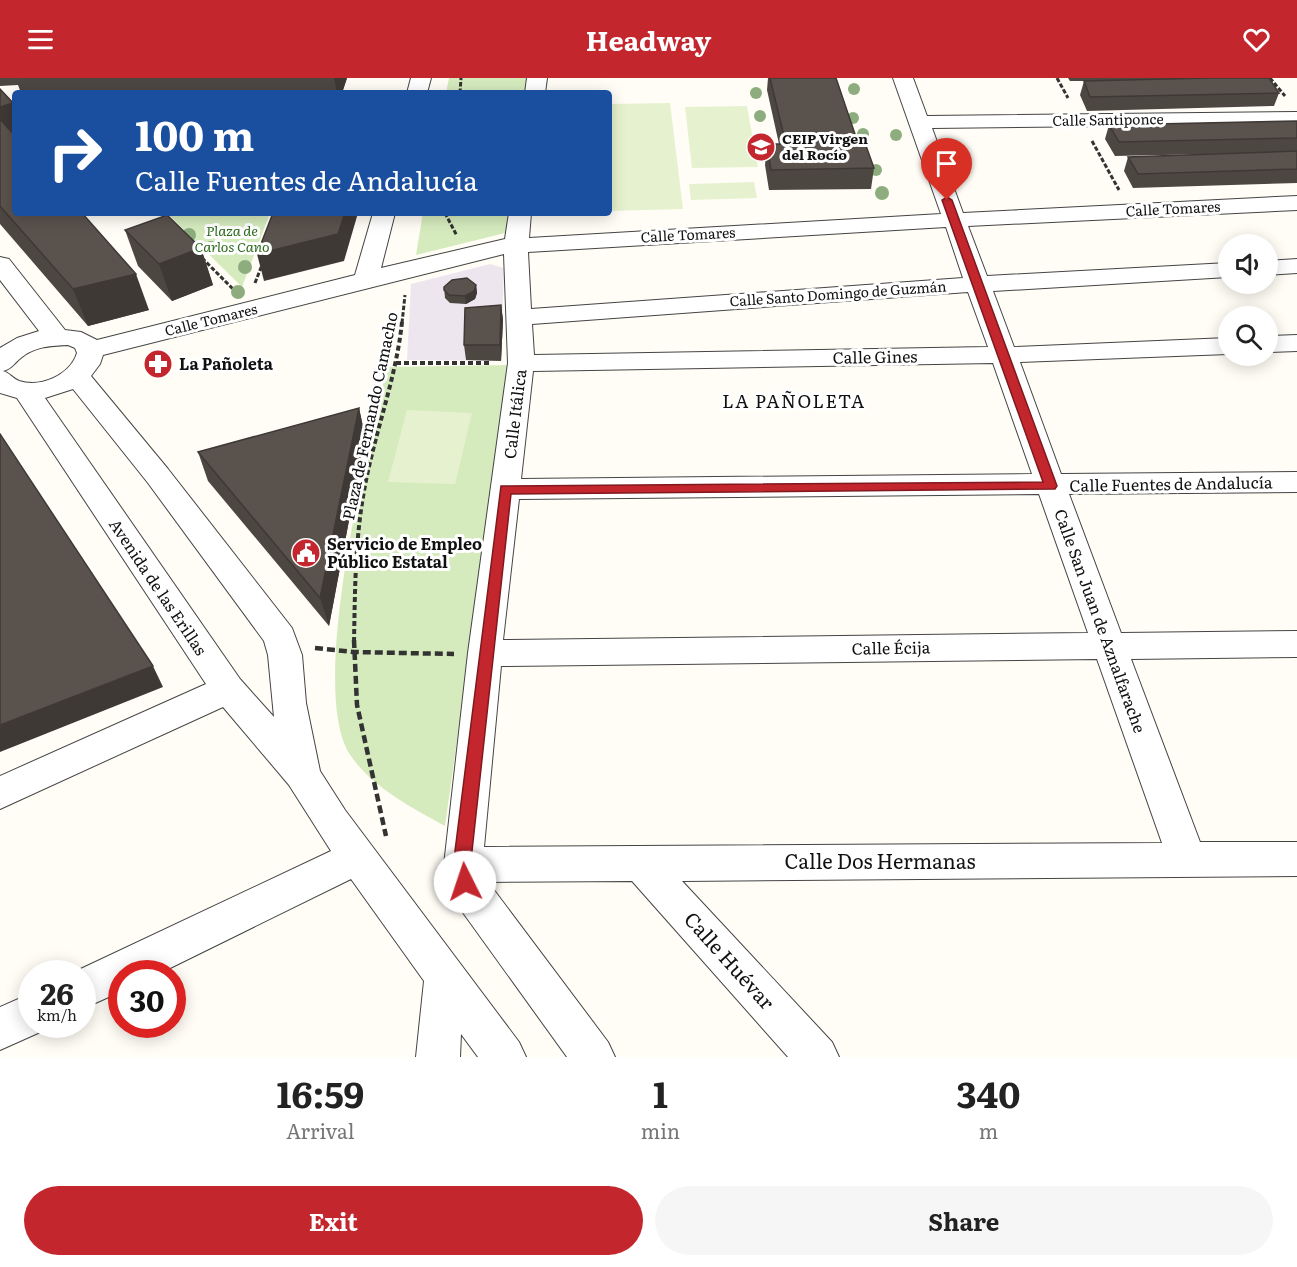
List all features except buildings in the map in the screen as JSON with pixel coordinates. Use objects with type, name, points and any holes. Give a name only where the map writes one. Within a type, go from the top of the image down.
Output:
[{"type":"street","name":"Calle San Juan de Aznalfarache","points":[[903,78],[1187,860]]},
{"type":"street","name":"Calle Santiponce","points":[[920,122],[1297,118]]},
{"type":"street","name":"Calle Tomares","points":[[6,368],[53,387],[84,363],[250,306],[516,245],[1297,203]]},
{"type":"street","points":[[366,280],[383,216]]},
{"type":"street","name":"Calle Itálica","points":[[463,865],[485,653],[521,363],[516,245],[520,216]]},
{"type":"street","points":[[0,264],[56,336]]},
{"type":"street","points":[[1278,267],[1297,266]]},
{"type":"street","name":"Calle Santo Domingo de Guzmán","points":[[519,317],[978,284],[1218,271]]},
{"type":"street","points":[[6,368],[28,342],[56,336],[79,340],[86,344],[84,363]]},
{"type":"street","points":[[1278,344],[1297,343]]},
{"type":"street","name":"Calle Gines","points":[[521,363],[1004,355],[1218,346]]},
{"type":"street","name":"Avenida de las Erillas","points":[[84,363],[158,476],[280,637],[285,655],[289,703],[303,774]]},
{"type":"street","name":"Avenida de las Erillas","points":[[6,368],[228,689],[303,774],[332,822],[373,849],[445,977],[504,1057]]},
{"type":"street","name":"Calle Fuentes de Andalucía","points":[[505,489],[1051,486],[1297,482]]},
{"type":"street","name":"Calle Écija","points":[[485,653],[1297,644]]},
{"type":"street","points":[[0,794],[228,689]]},
{"type":"street","points":[[96,982],[373,849]]},
{"type":"street","name":"Calle Dos Hermanas","points":[[463,865],[1297,859]]},
{"type":"street","name":"Calle Huévar","points":[[641,864],[817,1057]]},
{"type":"street","points":[[463,865],[465,882],[593,1057]]},
{"type":"street","points":[[438,1057],[445,977]]},
{"type":"street","points":[[0,1029],[18,1021]]},
{"type":"path","points":[[198,254],[250,306],[262,263]]},
{"type":"path","name":"Plaza de Fernando Camacho","points":[[373,849],[357,705],[354,652],[355,564],[362,501],[396,363],[405,310],[404,270]]},
{"type":"path","points":[[396,363],[485,363]]},
{"type":"path","points":[[376,413],[384,412]]},
{"type":"path","points":[[354,652],[428,654]]},
{"type":"shaded area","points":[[490,264],[504,268],[501,361],[407,360],[411,284]]},
{"type":"green space","points":[[449,78],[526,78],[525,90],[447,90]]},
{"type":"green space","points":[[670,103],[683,209],[612,211],[612,104]]},
{"type":"green space","points":[[747,106],[758,167],[692,168],[685,107]]},
{"type":"green space","points":[[754,182],[757,198],[691,200],[689,184]]},
{"type":"green space","name":"Plaza de Carlos Cano","points":[[170,216],[269,216],[242,287]]},
{"type":"green space","points":[[422,216],[511,216],[509,232],[416,255]]},
{"type":"green space","points":[[510,365],[445,826],[381,787],[351,756],[339,724],[335,679],[345,566],[367,451],[387,367]]},
{"type":"green space","points":[[407,410],[472,413],[455,484],[388,482]]},
{"type":"place","name":"CEIP Virgen del Rocío","points":[[761,147]]},
{"type":"place","name":"La Pañoleta","points":[[158,364]]},
{"type":"place","name":"Servicio de Empleo Público Estatal","points":[[306,553]]},
{"type":"district","name":"LA PAÑOLETA","points":[[794,402]]},
{"type":"route","points":[[465,882],[463,851],[505,489],[1051,486],[947,200]]}]
